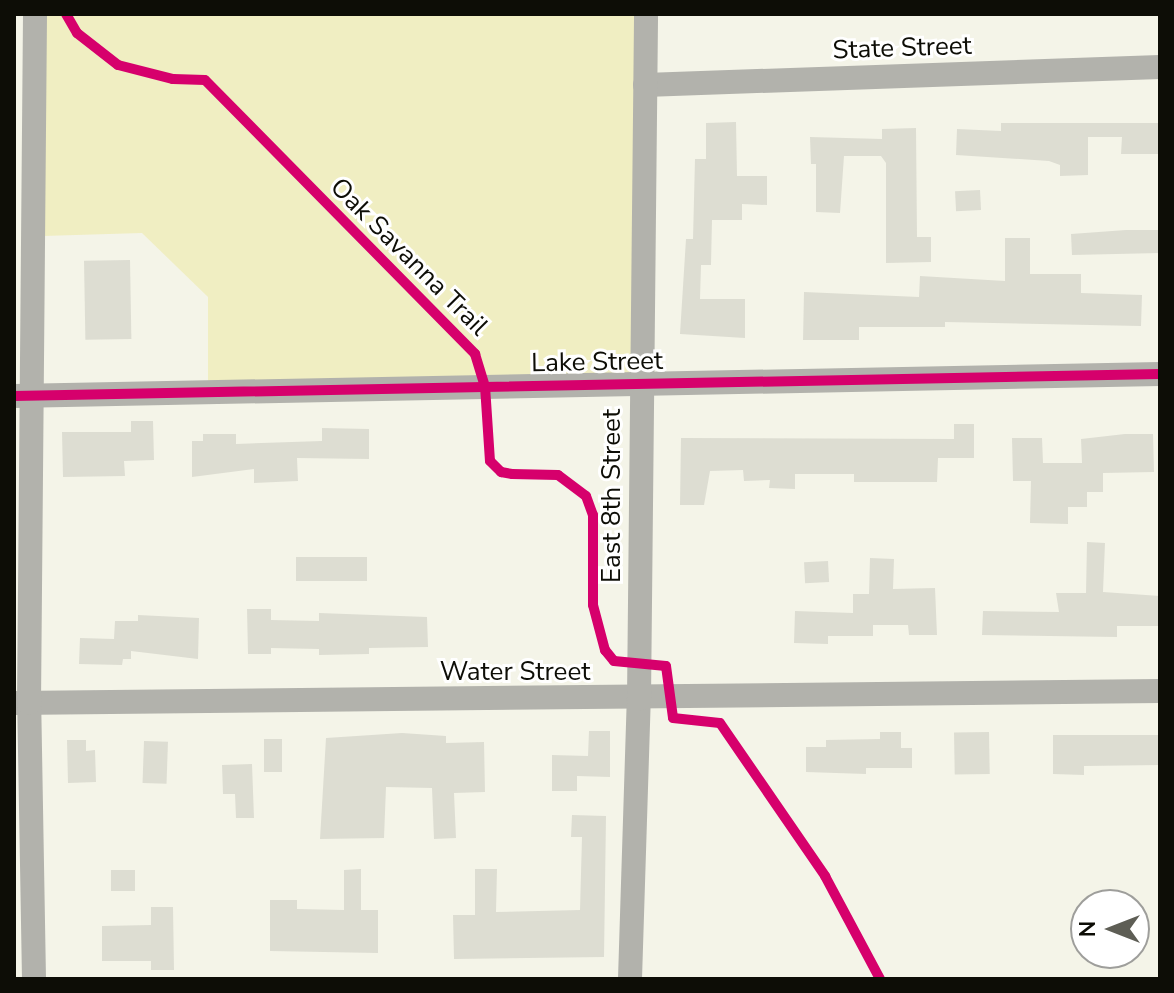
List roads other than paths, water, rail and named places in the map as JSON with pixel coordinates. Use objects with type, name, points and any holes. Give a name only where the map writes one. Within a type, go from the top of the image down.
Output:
[{"type":"street","points":[[34,979],[22,703],[24,88],[35,14]]},
{"type":"street","name":"East 8th Street","points":[[630,979],[639,699],[646,14]]},
{"type":"street","name":"State Street","points":[[645,85],[1160,67]]},
{"type":"street","name":"Lake Street","points":[[24,395],[1160,374]]},
{"type":"street","name":"Water Street","points":[[22,703],[639,699],[1160,691]]}]
